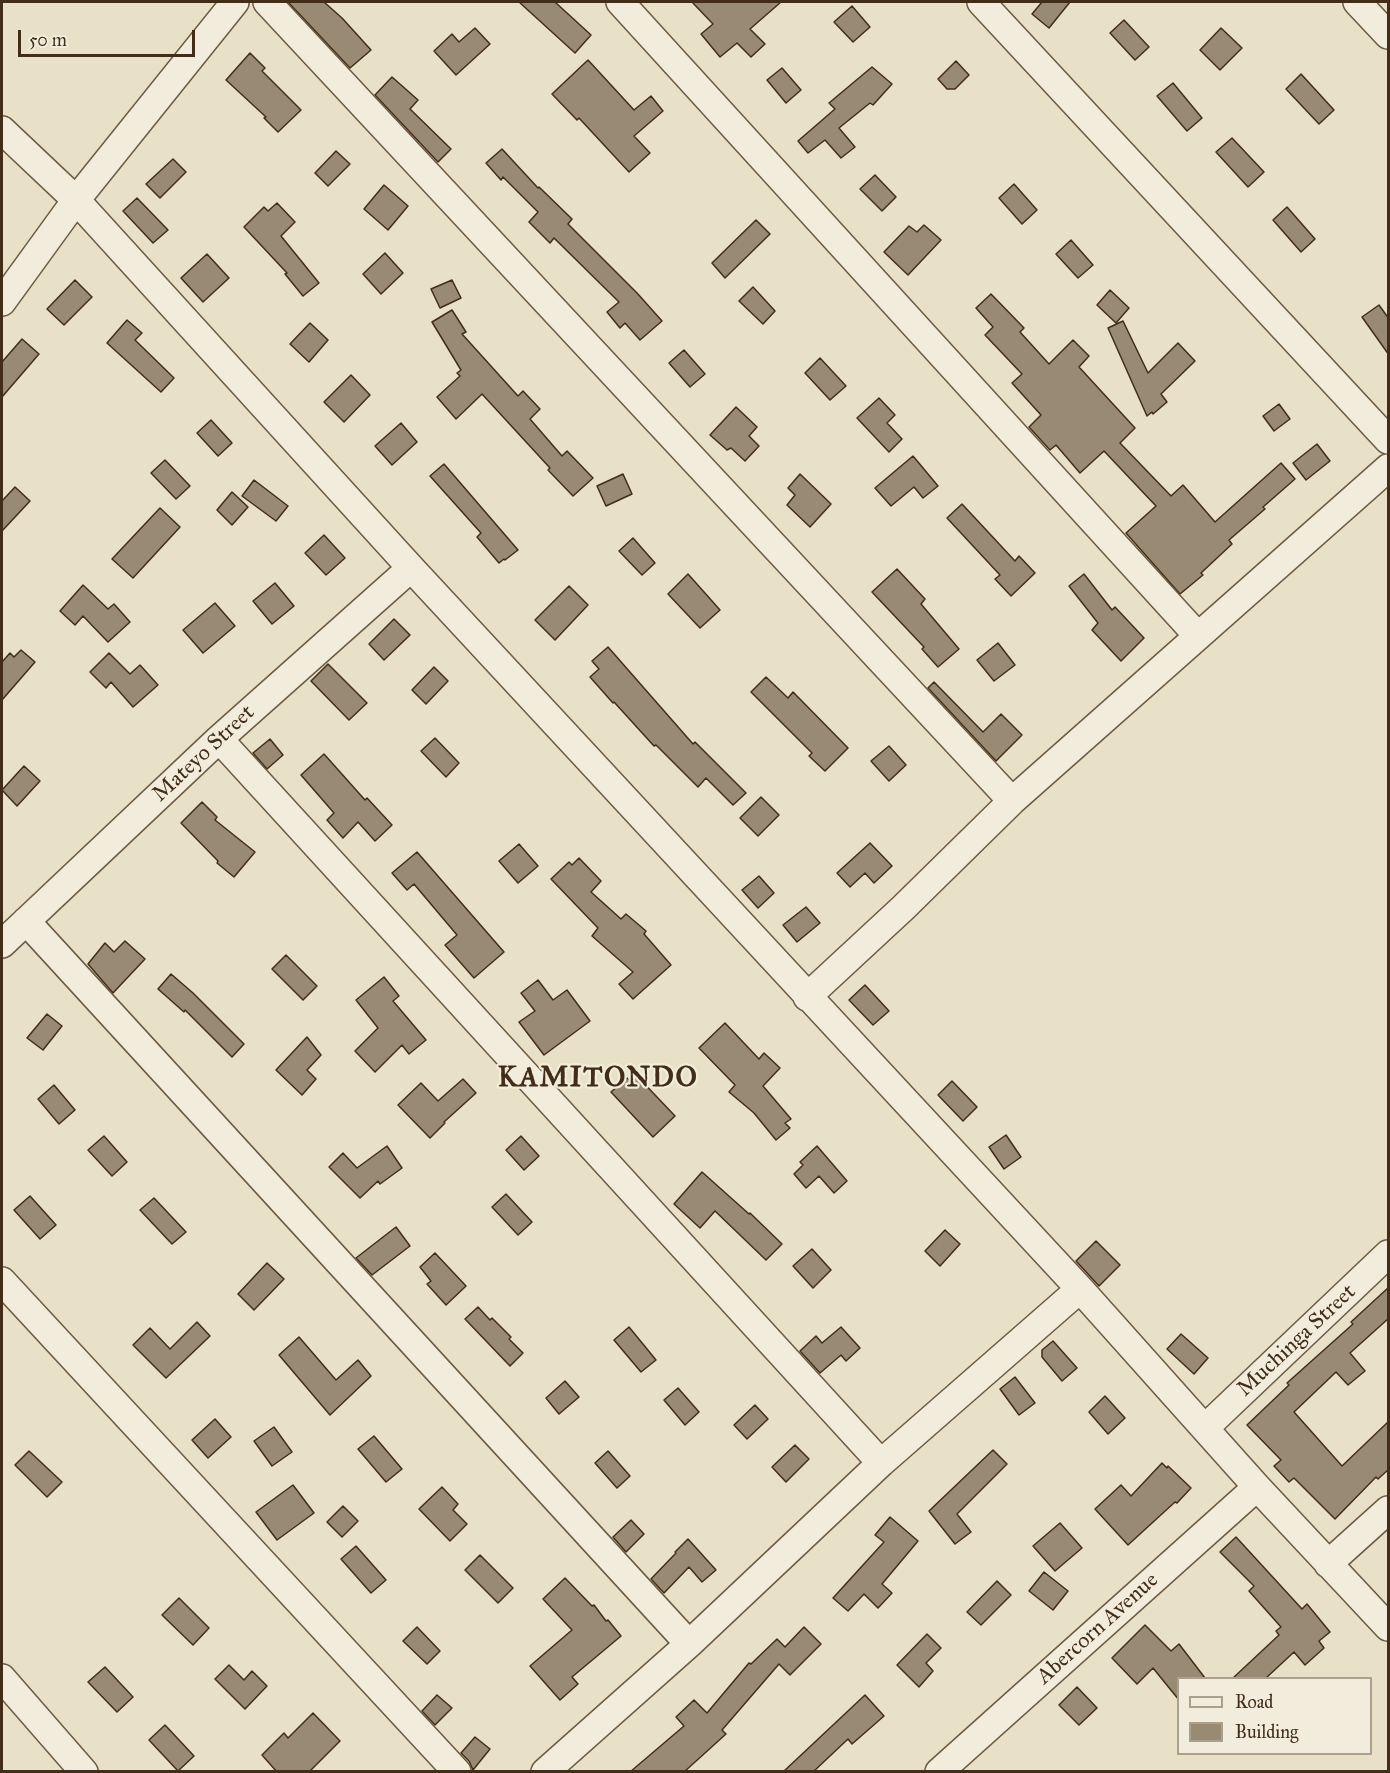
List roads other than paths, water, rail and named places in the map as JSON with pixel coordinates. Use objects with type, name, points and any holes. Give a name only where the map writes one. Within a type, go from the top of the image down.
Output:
[{"type":"street","points":[[2,302],[76,200],[235,2]]},
{"type":"street","points":[[267,2],[1012,801]]},
{"type":"street","points":[[620,2],[1197,635]]},
{"type":"street","points":[[981,2],[1389,440]]},
{"type":"street","points":[[1357,2],[1389,36]]},
{"type":"street","points":[[2,130],[76,200],[411,568],[1080,1289],[1257,1488],[1389,1627]]},
{"type":"street","points":[[807,997],[903,908],[1012,801],[1197,635],[1389,468]]},
{"type":"street","name":"Mateyo Street","points":[[2,944],[219,739],[411,568]]},
{"type":"street","points":[[219,739],[881,1463]]},
{"type":"street","points":[[26,921],[689,1644]]},
{"type":"street","name":"Muchinga Street","points":[[1205,1428],[1389,1254]]},
{"type":"street","points":[[2,1281],[457,1772]]},
{"type":"street","points":[[544,1772],[689,1644],[881,1463],[1080,1289]]},
{"type":"street","name":"Abercorn Avenue","points":[[939,1772],[1257,1488]]},
{"type":"street","points":[[1328,1564],[1389,1510]]},
{"type":"street","points":[[2,1678],[84,1772]]},
{"type":"district","name":"KAMITONDO","points":[[598,1079]]}]
